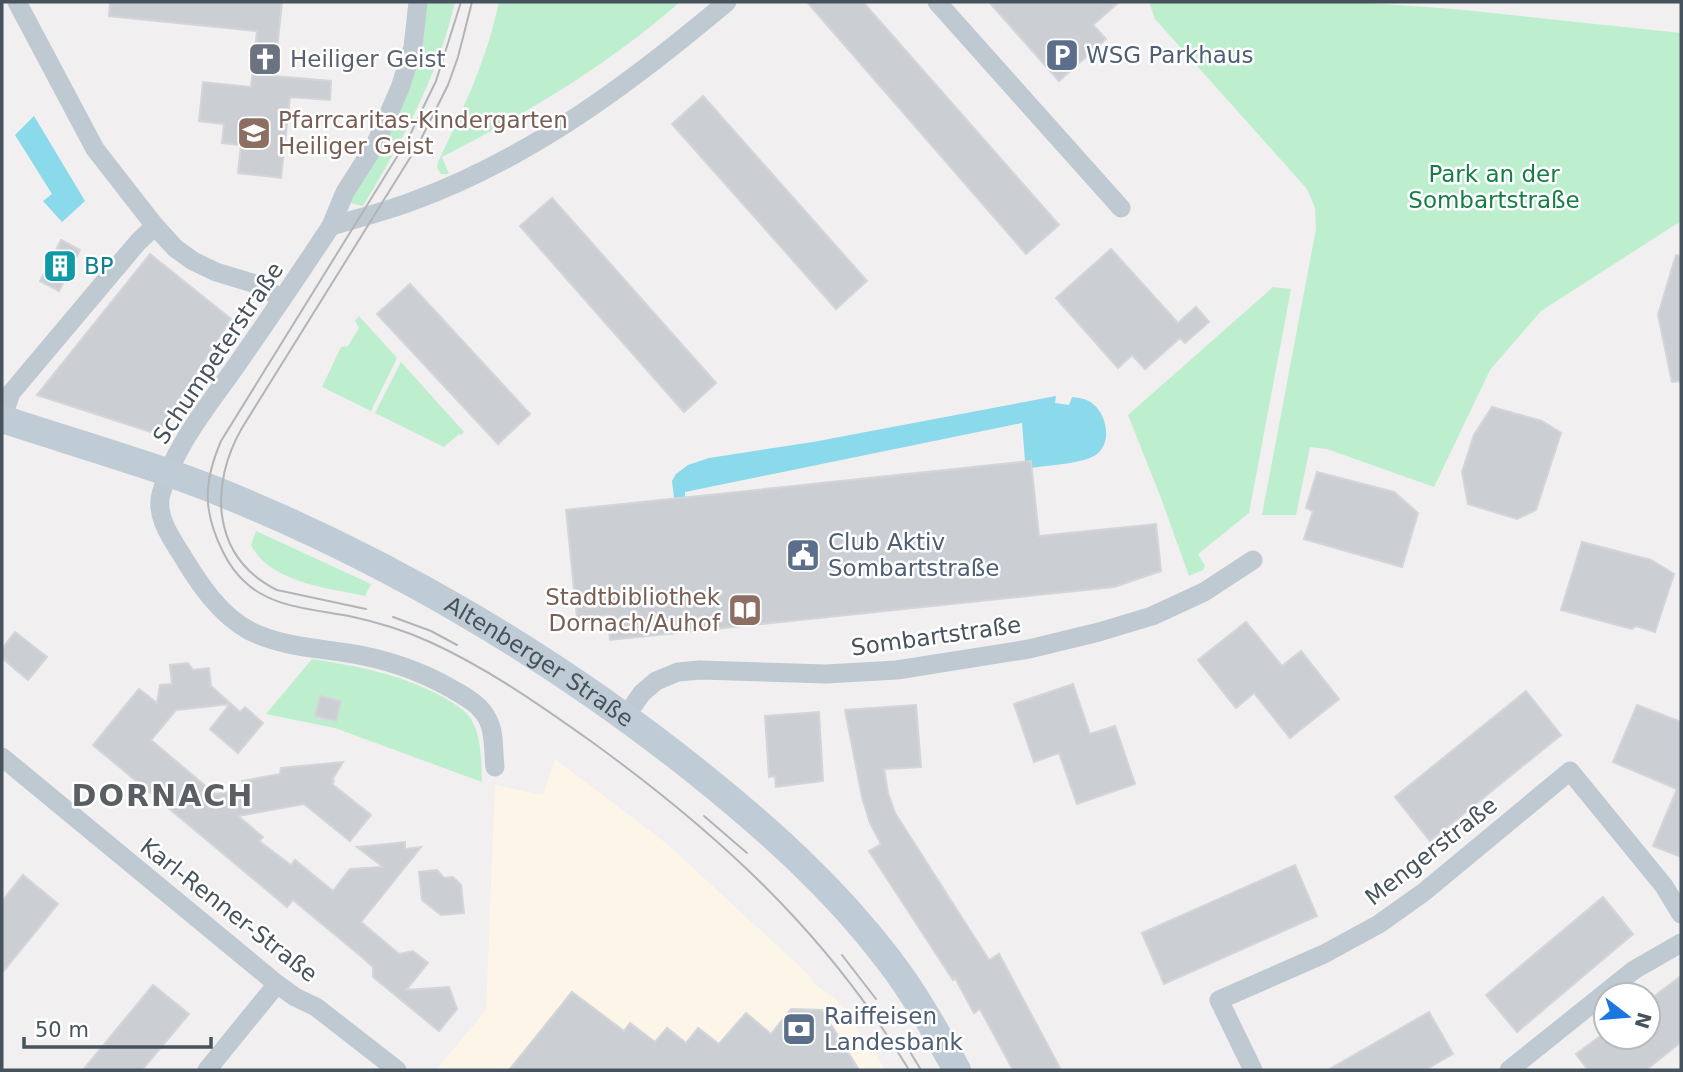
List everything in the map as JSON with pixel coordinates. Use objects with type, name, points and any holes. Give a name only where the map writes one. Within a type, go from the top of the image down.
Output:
[{"type":"street","points":[[17,2],[94,149],[155,226],[175,248],[193,261],[216,272],[258,285],[282,299]]},
{"type":"street","name":"Schumpeterstraße","points":[[418,2],[413,47],[401,88],[375,145],[345,192],[331,226],[188,435],[169,474],[160,498],[160,509],[164,523],[195,577],[223,611],[249,631],[278,641],[381,659],[412,669],[444,684],[468,698],[487,717],[491,727],[495,767]]},
{"type":"street","points":[[331,226],[413,201],[508,158],[608,96],[655,62],[727,2]]},
{"type":"street","points":[[937,2],[1121,208]]},
{"type":"street","points":[[2,419],[12,393],[138,242],[155,226]]},
{"type":"street","name":"Altenberger Straße","points":[[2,419],[169,474],[254,507],[397,577],[514,643],[625,717],[740,807],[814,875],[887,958],[926,1013],[957,1070]]},
{"type":"street","name":"Sombartstraße","points":[[625,717],[656,681],[678,672],[700,670],[826,674],[897,670],[1029,649],[1099,632],[1152,616],[1203,592],[1253,559]]},
{"type":"street","name":"Karl-Renner-Straße","points":[[2,757],[277,984],[316,1007],[397,1070]]},
{"type":"street","name":"Mengerstraße","points":[[1253,1070],[1219,1000],[1324,954],[1379,924],[1424,892],[1570,771],[1664,886],[1681,914]]},
{"type":"street","points":[[1509,1070],[1634,970],[1681,943]]},
{"type":"street","points":[[207,1070],[277,984]]},
{"type":"shaded area","points":[[555,759],[666,843],[809,975],[814,984],[835,998],[886,1070],[436,1070],[486,1010],[495,785],[543,795]]},
{"type":"green space","points":[[424,2],[455,2],[439,56],[405,132],[363,206],[351,203],[350,198]]},
{"type":"green space","points":[[499,2],[680,2],[624,47],[566,87],[442,157],[449,174],[441,174],[437,168],[438,162],[481,64]]},
{"type":"green space","name":"Park an der Sombartstraße","points":[[1149,2],[1355,2],[1454,9],[1681,33],[1681,221],[1541,311],[1490,370],[1434,487],[1327,449],[1310,447],[1296,515],[1262,515],[1316,229],[1315,208],[1307,189],[1155,19]]},
{"type":"green space","points":[[1273,287],[1291,289],[1249,513],[1198,554],[1205,566],[1203,570],[1189,576],[1128,415]]},
{"type":"green space","points":[[359,316],[397,358],[371,411],[322,387],[341,347],[348,346],[359,328],[355,321]]},
{"type":"green space","points":[[401,362],[464,432],[444,447],[375,413]]},
{"type":"green space","points":[[256,531],[371,584],[365,596],[302,582],[272,568],[260,558],[251,545]]},
{"type":"green space","points":[[312,659],[394,676],[426,688],[458,706],[475,726],[480,749],[482,782],[335,728],[266,714]]},
{"type":"water","points":[[34,116],[85,201],[62,222],[43,201],[52,194],[15,135]]},
{"type":"water","points":[[1056,396],[1055,403],[1069,405],[1072,397],[1089,401],[1098,409],[1104,421],[1106,436],[1102,449],[1097,454],[1075,462],[1031,468],[1031,461],[1025,461],[1022,423],[685,492],[685,497],[674,498],[672,481],[676,474],[688,465],[709,458],[813,442]]},
{"type":"building","points":[[110,2],[282,2],[274,76],[331,81],[330,100],[290,97],[281,178],[238,173],[241,145],[222,143],[224,124],[199,121],[203,82],[251,87],[257,31],[109,16]]},
{"type":"building","points":[[807,2],[863,2],[1059,225],[1026,254]]},
{"type":"building","name":"WSG Parkhaus","points":[[989,2],[1119,2],[1093,25],[1106,39],[1059,81]]},
{"type":"building","points":[[703,96],[867,281],[836,309],[672,124]]},
{"type":"building","points":[[552,198],[716,383],[684,412],[520,226]]},
{"type":"building","name":"BP","points":[[61,240],[80,250],[59,291],[40,281]]},
{"type":"building","points":[[1111,249],[1178,323],[1196,307],[1209,322],[1185,343],[1180,338],[1145,369],[1132,355],[1118,368],[1056,298]]},
{"type":"building","points":[[150,254],[231,319],[157,434],[37,395]]},
{"type":"building","points":[[1676,255],[1681,256],[1681,381],[1672,382],[1658,315]]},
{"type":"building","points":[[410,284],[530,414],[498,444],[377,314]]},
{"type":"building","points":[[1492,407],[1542,421],[1561,433],[1536,510],[1517,519],[1468,504],[1462,472],[1474,435]]},
{"type":"building","points":[[1031,461],[1039,536],[1156,524],[1161,571],[1114,587],[610,640],[608,615],[577,618],[566,510]]},
{"type":"building","points":[[1317,472],[1394,492],[1418,513],[1402,567],[1304,539],[1313,511],[1306,508]]},
{"type":"building","points":[[1582,542],[1651,560],[1674,574],[1655,632],[1636,626],[1632,629],[1561,610]]},
{"type":"building","points":[[1246,622],[1282,666],[1301,651],[1339,699],[1290,738],[1254,693],[1236,708],[1198,660]]},
{"type":"building","points":[[15,632],[47,657],[28,680],[2,658],[2,649]]},
{"type":"building","points":[[188,663],[193,670],[209,668],[211,686],[240,712],[245,707],[263,723],[238,753],[210,729],[230,704],[176,710],[151,740],[215,794],[243,790],[242,781],[280,774],[281,768],[343,762],[332,784],[371,815],[350,841],[304,804],[238,816],[263,837],[259,841],[291,865],[295,860],[333,891],[350,869],[383,867],[357,847],[405,842],[405,849],[421,847],[361,922],[399,954],[413,951],[428,963],[406,990],[449,987],[457,1009],[439,1031],[373,977],[373,967],[293,900],[287,907],[93,745],[139,689],[157,703],[160,685],[172,684],[170,665]]},
{"type":"building","points":[[1073,684],[1090,734],[1115,726],[1135,784],[1077,804],[1059,753],[1034,762],[1014,704]]},
{"type":"building","points":[[1526,691],[1561,735],[1430,841],[1395,797]]},
{"type":"building","points":[[320,696],[341,701],[336,721],[315,716]]},
{"type":"building","points":[[916,705],[921,767],[884,769],[895,813],[989,960],[999,954],[1061,1070],[1013,1070],[980,1009],[974,1013],[955,978],[953,980],[869,851],[881,844],[870,823],[862,797],[845,710]]},
{"type":"building","points":[[1637,705],[1681,722],[1681,857],[1653,846],[1677,789],[1613,762]]},
{"type":"building","points":[[819,712],[823,781],[776,787],[775,776],[769,777],[765,716]]},
{"type":"building","points":[[1295,865],[1317,916],[1164,984],[1142,933]]},
{"type":"building","points":[[437,870],[444,878],[453,877],[461,885],[464,913],[441,915],[422,900],[419,872]]},
{"type":"building","points":[[23,875],[58,904],[2,973],[2,901]]},
{"type":"building","points":[[1603,897],[1633,934],[1517,1032],[1486,995]]},
{"type":"building","points":[[1681,976],[1681,1042],[1646,1070],[1588,1070],[1576,1054],[1592,1042],[1592,1051],[1662,1051],[1662,990]]},
{"type":"building","points":[[153,985],[189,1014],[142,1070],[83,1070]]},
{"type":"building","points":[[572,992],[624,1031],[630,1023],[655,1042],[667,1028],[686,1043],[698,1028],[719,1044],[746,1013],[771,1034],[791,1009],[822,1010],[859,1070],[509,1070]]},
{"type":"building","points":[[1429,1012],[1453,1054],[1425,1070],[1328,1070]]},
{"type":"tram line","points":[[461,2],[436,81],[408,139],[221,441],[208,484],[209,510],[216,537],[233,568],[256,591],[294,606],[390,627],[451,652],[533,701],[639,777],[727,850],[807,931],[843,974],[909,1070]]},
{"type":"tram line","points":[[366,609],[277,590],[255,576],[239,559],[228,539],[222,518],[224,473],[242,428],[418,145],[448,85],[472,2]]},
{"type":"tram line","points":[[393,617],[431,631],[457,645]]},
{"type":"tram line","points":[[704,816],[747,853]]},
{"type":"tram line","points":[[842,955],[876,999]]},
{"type":"tram line","points":[[901,1037],[921,1070]]},
{"type":"place","name":"WSG Parkhaus","points":[[1062,55]]},
{"type":"place","name":"Heiliger Geist","points":[[265,59]]},
{"type":"place","name":"Pfarrcaritas-Kindergarten Heiliger Geist","points":[[254,133]]},
{"type":"place","name":"BP","points":[[60,266]]},
{"type":"place","name":"Club Aktiv Sombartstraße","points":[[803,555]]},
{"type":"place","name":"Stadtbibliothek Dornach/Auhof","points":[[745,610]]},
{"type":"place","name":"Raiffeisen Landesbank","points":[[799,1029]]},
{"type":"district","name":"DORNACH","points":[[163,795]]}]
